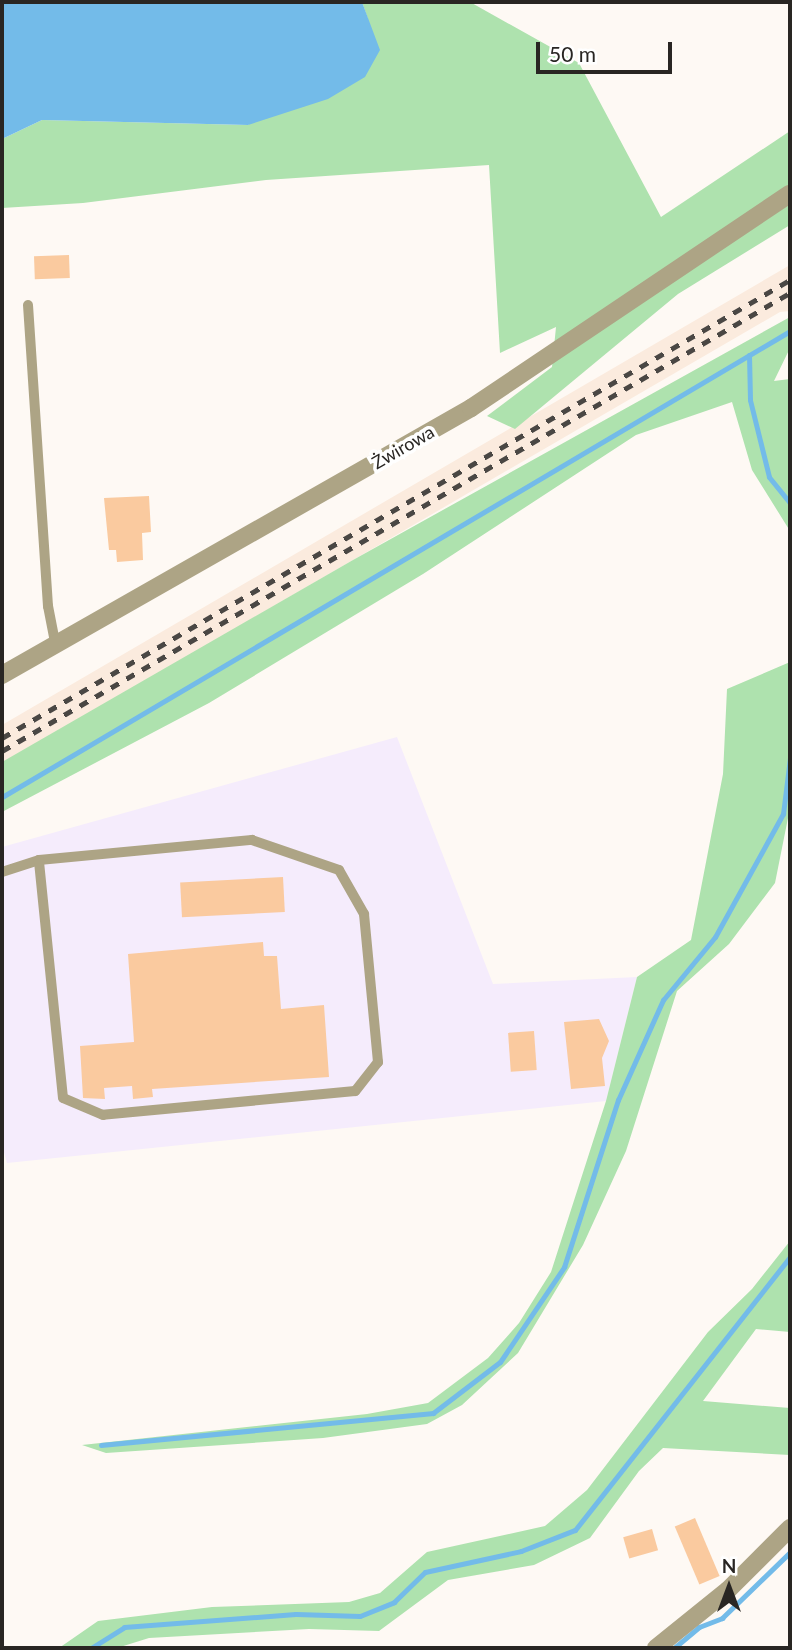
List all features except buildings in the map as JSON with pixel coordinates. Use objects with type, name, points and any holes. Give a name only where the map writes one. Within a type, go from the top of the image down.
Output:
[{"type":"street","name":"Żwirowa","points":[[2,675],[56,647],[471,408],[790,194]]},
{"type":"street","points":[[656,1648],[728,1590],[790,1528]]},
{"type":"lane","points":[[29,305],[48,606],[56,647]]},
{"type":"lane","points":[[2,872],[38,860],[252,840],[340,870],[364,914],[378,1062],[355,1091],[103,1115],[63,1098],[38,860]]},
{"type":"shaded area","points":[[790,265],[790,311],[780,312],[2,764],[2,725]]},
{"type":"shaded area","points":[[397,737],[493,984],[637,977],[606,1101],[7,1163],[2,1145],[2,847]]},
{"type":"green space","points":[[362,2],[470,2],[579,63],[661,217],[790,131],[790,225],[678,294],[515,429],[487,416],[552,367],[556,327],[500,353],[489,165],[266,180],[83,203],[2,208],[2,139],[42,120],[248,125],[368,19]]},
{"type":"green space","points":[[790,317],[790,348],[774,381],[790,379],[790,531],[752,470],[732,402],[636,435],[423,574],[209,703],[2,812],[2,762],[353,560]]},
{"type":"green space","points":[[790,662],[790,808],[775,883],[729,944],[677,991],[626,1151],[583,1245],[518,1353],[462,1405],[427,1424],[323,1438],[106,1453],[82,1445],[367,1414],[428,1403],[488,1358],[519,1323],[551,1272],[606,1101],[637,977],[691,940],[723,774],[727,689]]},
{"type":"green space","points":[[790,1241],[790,1332],[756,1329],[703,1401],[790,1408],[790,1455],[663,1448],[639,1471],[590,1538],[534,1565],[448,1580],[379,1631],[309,1629],[149,1638],[117,1648],[59,1648],[98,1621],[212,1607],[349,1602],[380,1593],[427,1552],[545,1526],[587,1490],[708,1332],[752,1289]]},
{"type":"water","points":[[2,2],[362,2],[380,50],[365,77],[328,99],[248,125],[42,120],[2,139]]},
{"type":"waterway","points":[[2,797],[790,331]]},
{"type":"waterway","points":[[749,355],[750,400],[769,477],[790,503]]},
{"type":"waterway","points":[[101,1445],[433,1413],[500,1362],[564,1267],[618,1100],[663,1000],[715,937],[783,814],[790,758]]},
{"type":"waterway","points":[[91,1648],[124,1627],[296,1614],[360,1616],[394,1602],[425,1572],[521,1551],[575,1530],[790,1257]]},
{"type":"waterway","points":[[674,1648],[699,1627],[722,1618],[790,1552]]},
{"type":"railway","points":[[2,738],[790,280]]},
{"type":"railway","points":[[2,751],[790,293]]}]
